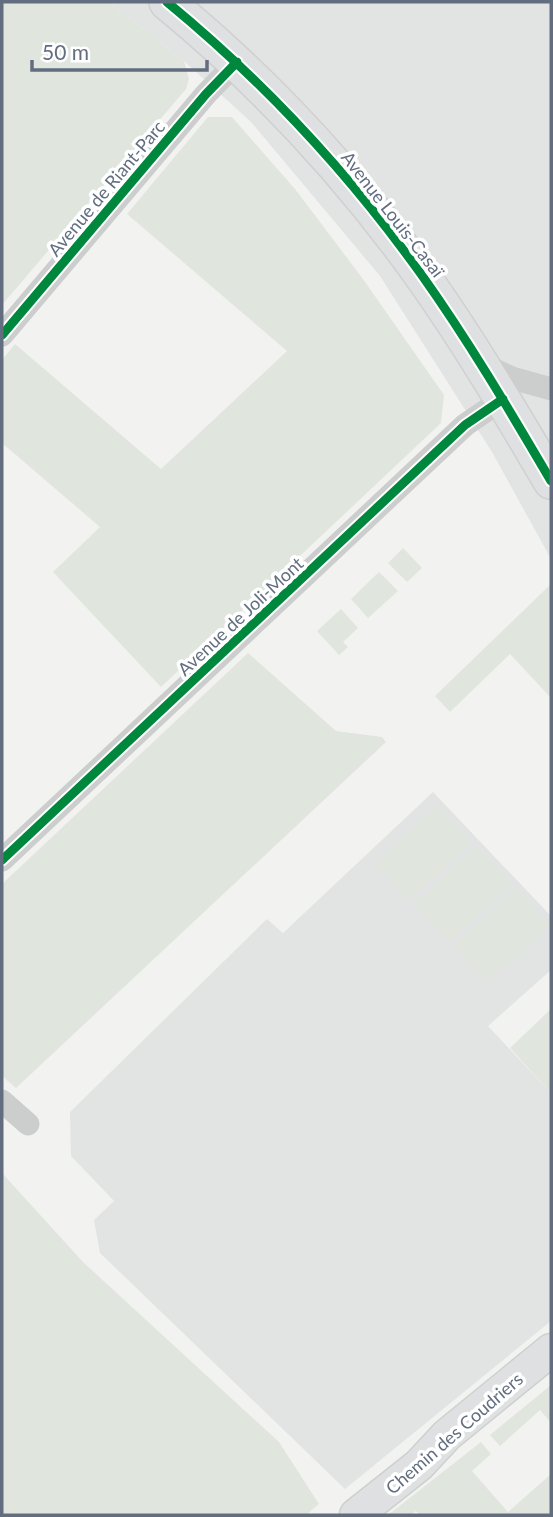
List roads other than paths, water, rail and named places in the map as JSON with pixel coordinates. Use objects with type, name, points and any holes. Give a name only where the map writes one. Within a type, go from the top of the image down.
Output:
[{"type":"main road","name":"Avenue Louis-Casaï","points":[[167,2],[237,62],[321,149],[375,214],[450,315],[551,481]]},
{"type":"street","name":"Avenue de Riant-Parc","points":[[2,335],[206,94],[237,62]]},
{"type":"street","points":[[479,363],[514,378],[551,389]]},
{"type":"street","name":"Avenue de Joli-Mont","points":[[2,860],[465,425],[503,399]]},
{"type":"street","points":[[2,1101],[28,1124]]},
{"type":"street","name":"Chemin des Coudriers","points":[[356,1515],[419,1465],[447,1435],[551,1350]]}]
